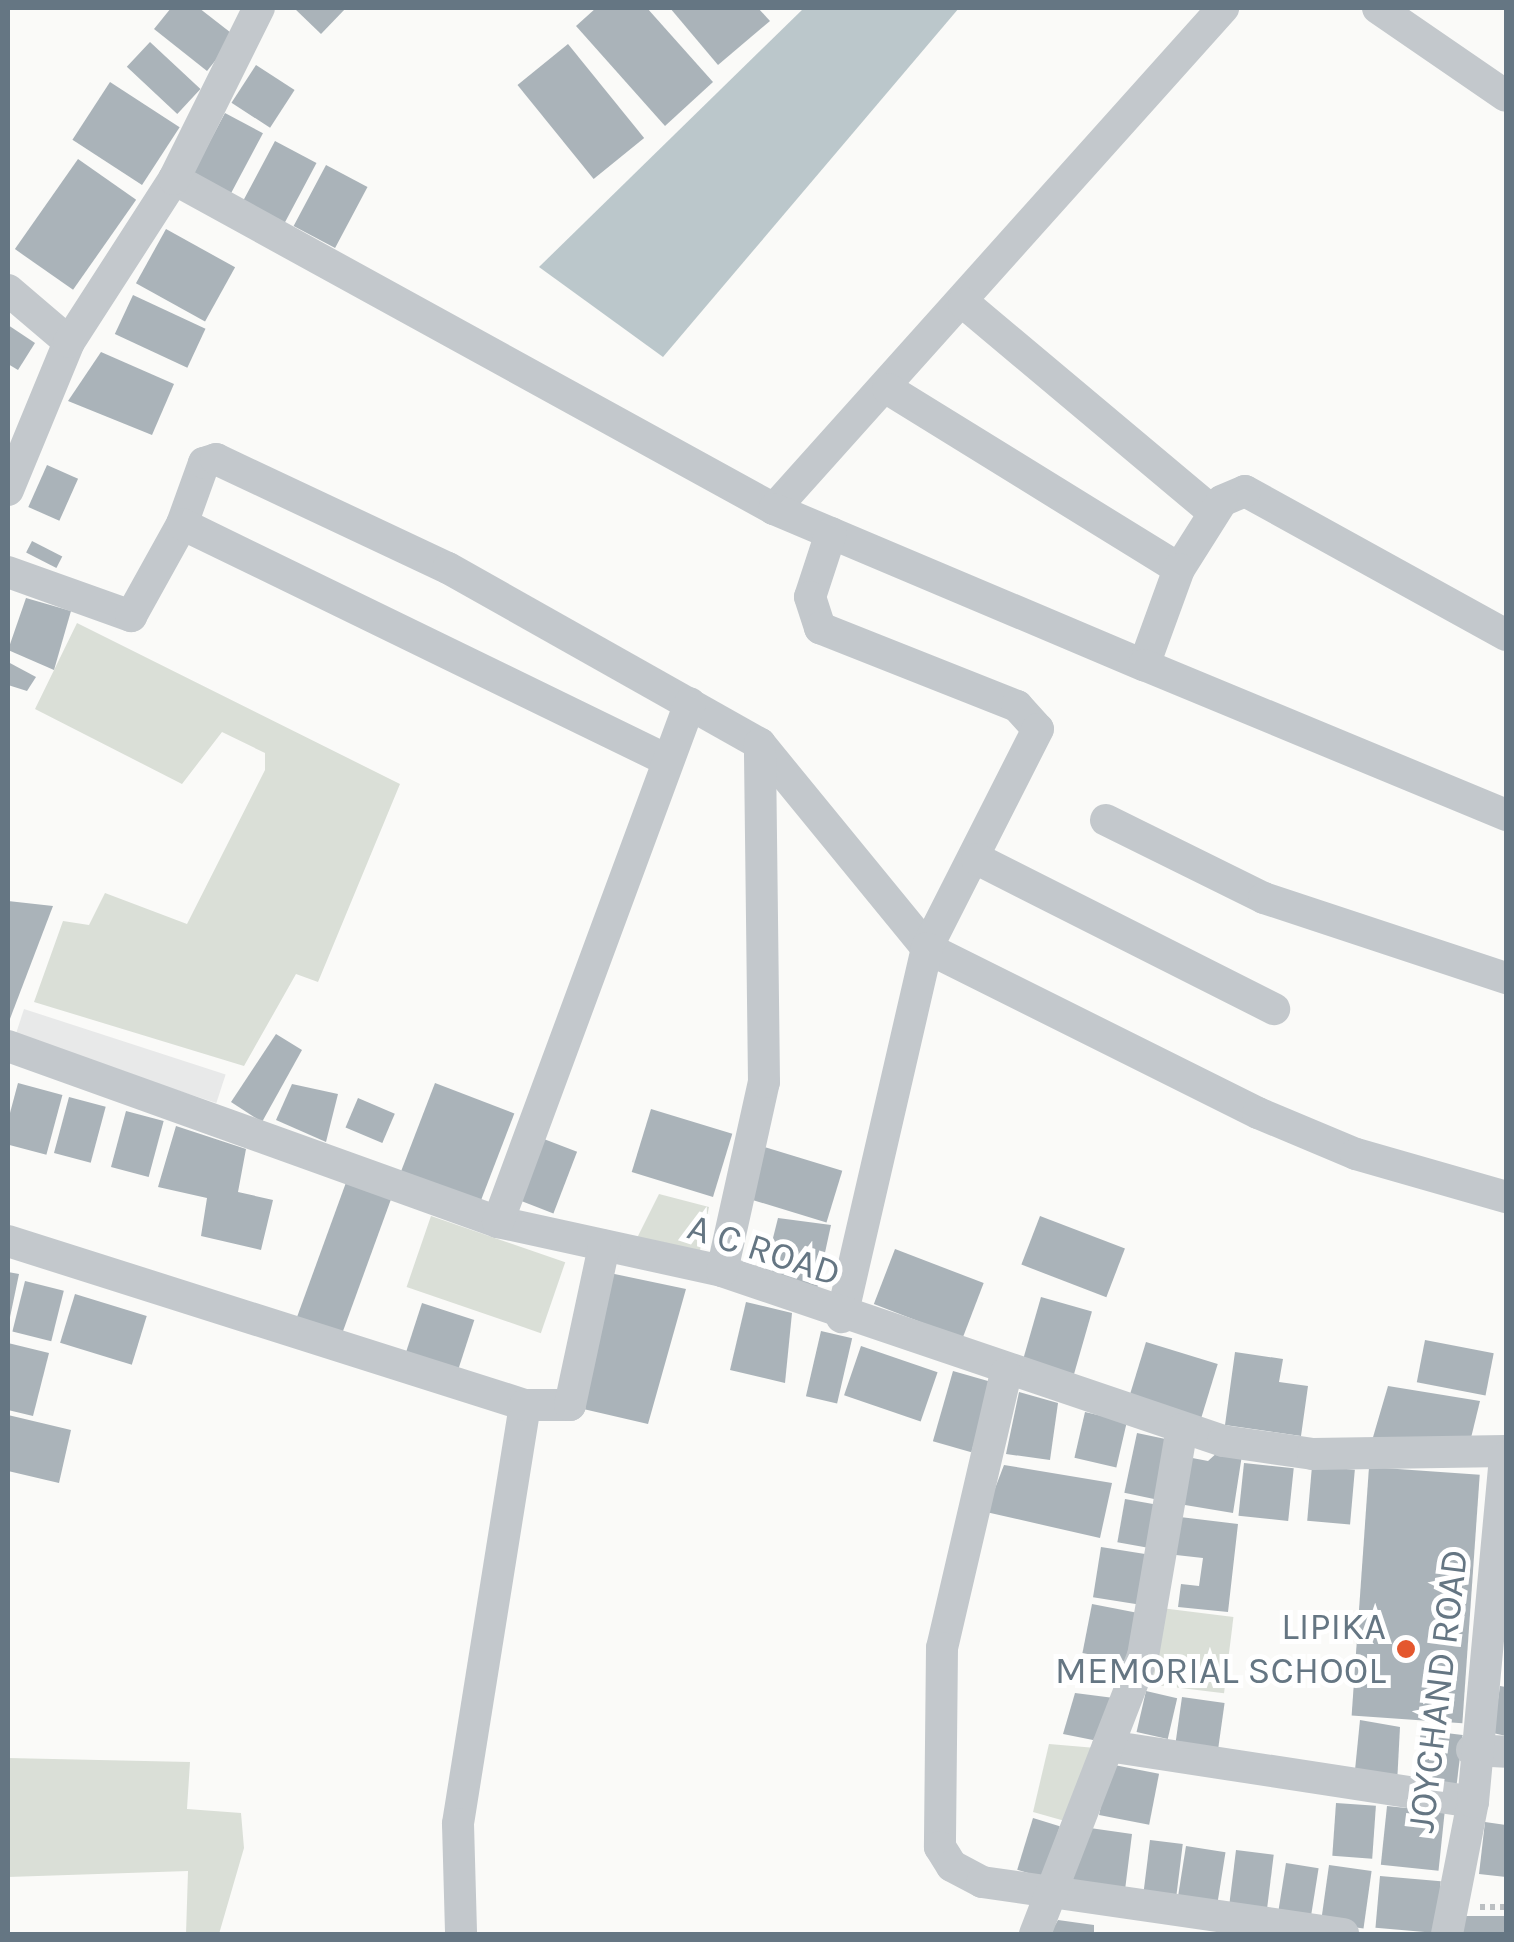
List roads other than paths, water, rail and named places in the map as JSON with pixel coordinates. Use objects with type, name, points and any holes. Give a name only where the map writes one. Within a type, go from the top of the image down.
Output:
[{"type":"street","points":[[8,490],[69,342],[174,180],[259,8]]},
{"type":"street","points":[[774,508],[888,389],[1223,8]]},
{"type":"street","points":[[1378,8],[1506,96]]},
{"type":"street","points":[[174,180],[774,508],[1506,815]]},
{"type":"street","points":[[8,290],[69,342]]},
{"type":"street","points":[[964,303],[1214,513]]},
{"type":"street","points":[[888,389],[1179,570]]},
{"type":"street","points":[[8,572],[131,616],[182,524],[204,463],[224,462],[448,568],[760,744],[926,948],[1258,1113],[1356,1154],[1506,1197]]},
{"type":"street","points":[[1144,665],[1179,570],[1214,513],[1234,494],[1270,498],[1502,624]]},
{"type":"street","points":[[182,524],[667,760]]},
{"type":"street","points":[[831,533],[810,597],[820,628],[1017,706],[1038,729],[977,859],[926,948],[842,1316]]},
{"type":"street","points":[[498,1222],[690,703]]},
{"type":"street","points":[[722,1271],[764,1082],[760,744]]},
{"type":"street","points":[[1106,820],[1264,898],[1506,978]]},
{"type":"street","points":[[977,859],[1274,1008]]},
{"type":"street","name":"A C ROAD","points":[[8,1046],[498,1222],[722,1271],[1006,1373],[1182,1429],[1313,1454],[1506,1454]]},
{"type":"street","points":[[8,1242],[525,1405],[570,1406],[604,1246]]},
{"type":"street","points":[[1006,1373],[942,1648],[934,1810],[940,1847],[965,1876],[1343,1934]]},
{"type":"street","points":[[461,1934],[458,1824],[525,1405]]},
{"type":"street","points":[[1035,1934],[1143,1656],[1182,1429]]},
{"type":"street","name":"JOYCHAND ROAD","points":[[1447,1934],[1473,1802],[1472,1750],[1497,1624],[1506,1454]]},
{"type":"street","points":[[1108,1746],[1473,1802]]},
{"type":"street","points":[[1472,1750],[1506,1752]]},
{"type":"place","name":"LIPIKA MEMORIAL SCHOOL","points":[[1406,1649]]}]
